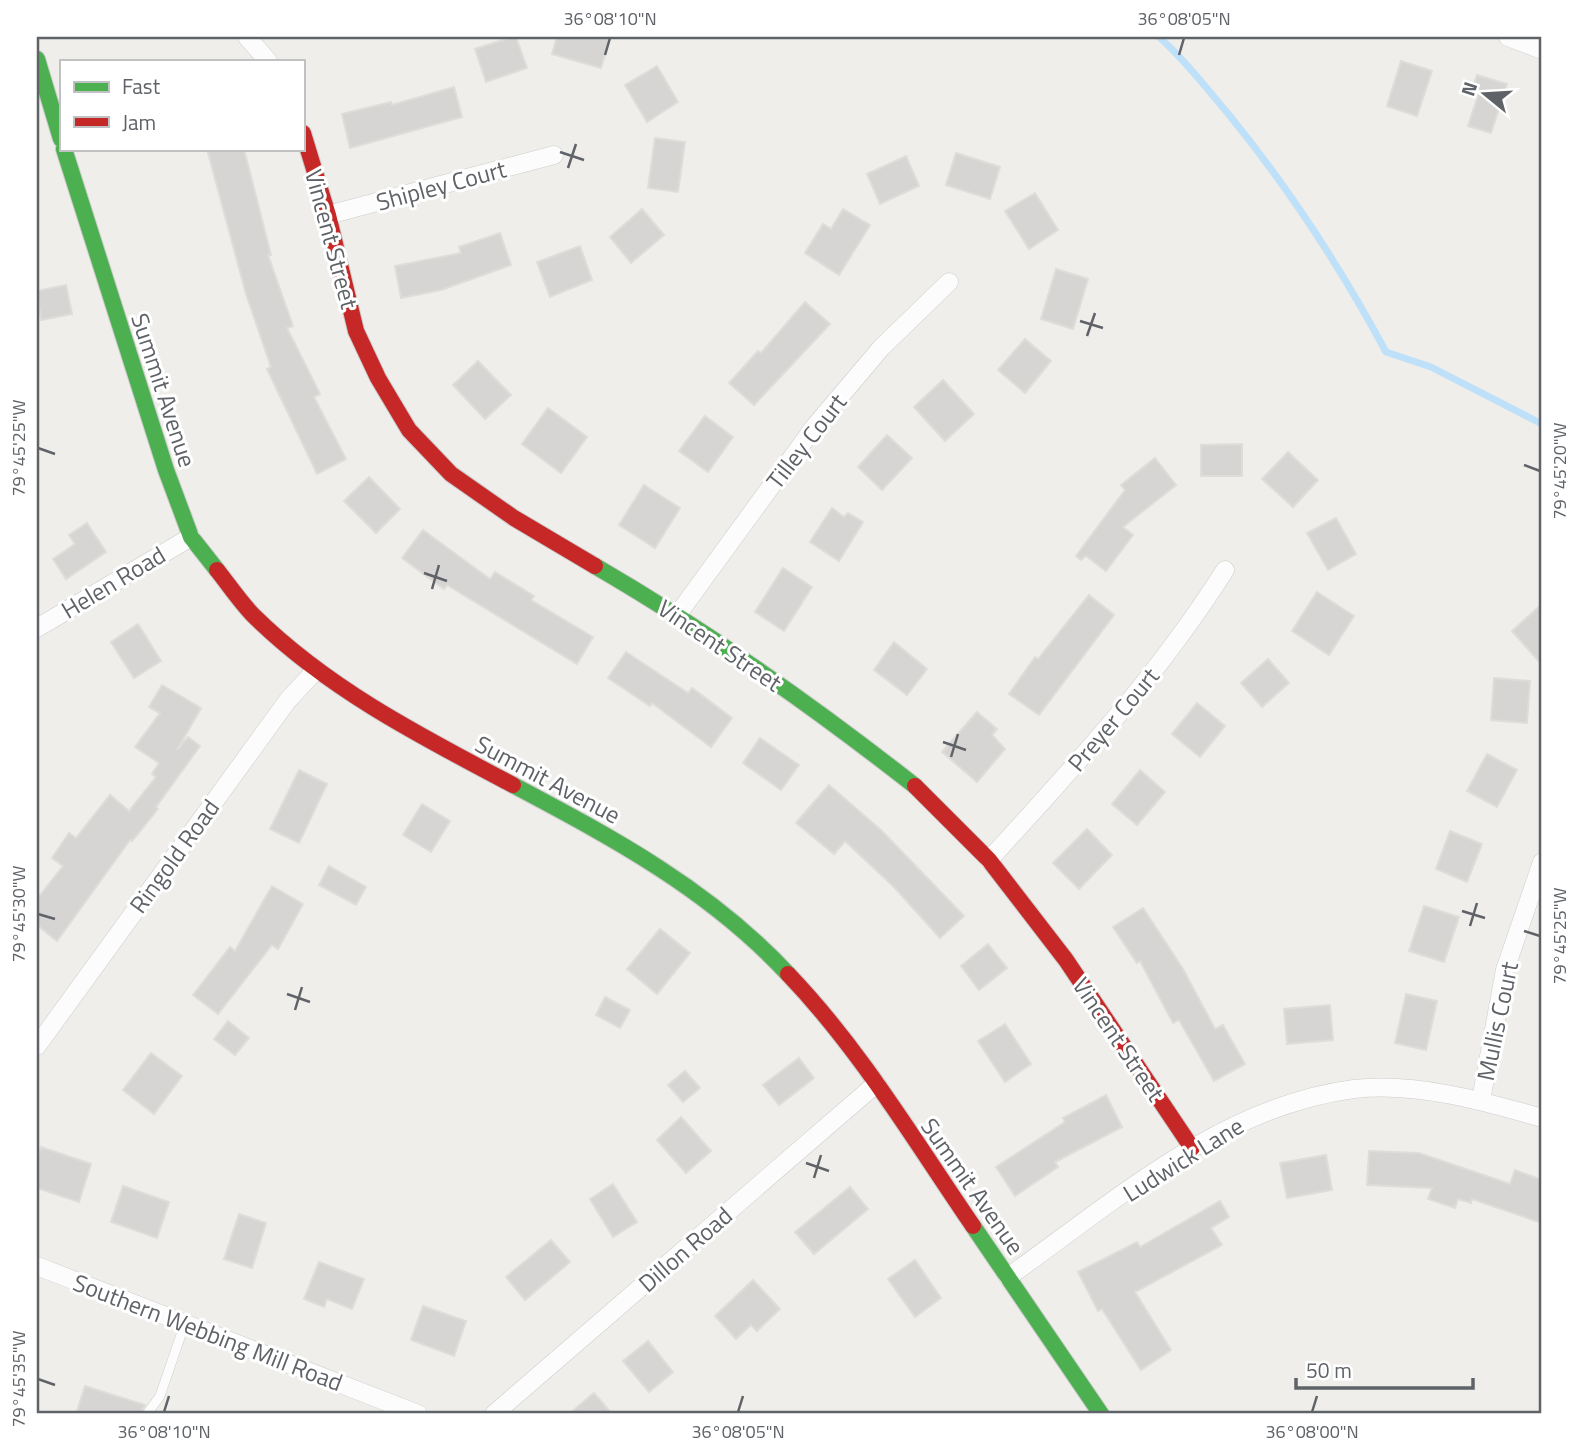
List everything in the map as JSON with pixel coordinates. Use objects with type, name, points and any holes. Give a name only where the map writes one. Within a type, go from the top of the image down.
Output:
[{"type":"main road","points":[[37,59],[60,136]]},
{"type":"main road","name":"Vincent Street","points":[[304,136],[328,215],[356,331],[378,379],[409,430],[451,474],[514,518],[678,614],[864,746],[916,787],[989,860],[1066,960],[1192,1148]]},
{"type":"main road","name":"Summit Avenue","points":[[64,150],[166,470],[191,537],[253,615],[316,670],[427,740],[606,835],[673,875],[728,915],[816,1003],[876,1084],[1101,1414]]},
{"type":"street","points":[[247,37],[267,60]]},
{"type":"street","points":[[1508,37],[1542,50]]},
{"type":"street","name":"Shipley Court","points":[[328,215],[554,155]]},
{"type":"street","name":"Tilley Court","points":[[678,614],[816,426],[881,348],[950,282]]},
{"type":"street","name":"Helen Road","points":[[37,628],[191,537]]},
{"type":"street","name":"Preyer Court","points":[[989,860],[1101,737],[1192,622],[1225,570]]},
{"type":"street","name":"Ringold Road","points":[[37,1046],[288,700],[316,670]]},
{"type":"street","name":"Mullis Court","points":[[1481,1100],[1505,970],[1542,862]]},
{"type":"street","name":"Dillon Road","points":[[494,1414],[876,1084]]},
{"type":"street","name":"Ludwick Lane","points":[[1008,1277],[1192,1148],[1250,1117],[1297,1100],[1356,1089],[1409,1090],[1481,1100],[1542,1118]]},
{"type":"street","name":"Southern Webbing Mill Road","points":[[37,1265],[418,1414]]},
{"type":"lane","points":[[147,1414],[160,1396],[185,1323]]},
{"type":"building","points":[[516,37],[527,68],[486,82],[475,49]]},
{"type":"building","points":[[557,37],[610,37],[601,68],[552,54]]},
{"type":"building","points":[[1401,61],[1432,71],[1417,116],[1387,106]]},
{"type":"building","points":[[657,66],[678,102],[647,122],[625,85]]},
{"type":"building","points":[[1477,75],[1507,84],[1491,133],[1468,126],[1478,95],[1471,93]]},
{"type":"building","points":[[454,87],[462,117],[350,148],[342,114],[391,102],[392,105]]},
{"type":"building","points":[[655,138],[685,142],[678,192],[648,188]]},
{"type":"building","points":[[207,150],[244,150],[271,255],[268,255],[293,326],[287,328],[320,394],[314,397],[346,459],[317,474],[267,369],[271,367],[246,294]]},
{"type":"building","points":[[956,153],[1000,167],[990,199],[946,185]]},
{"type":"building","points":[[906,156],[919,186],[880,204],[867,174]]},
{"type":"building","points":[[1035,193],[1058,230],[1029,249],[1005,211]]},
{"type":"building","points":[[642,209],[664,235],[631,263],[610,237]]},
{"type":"building","points":[[843,209],[870,225],[839,275],[805,253],[823,224],[831,229]]},
{"type":"building","points":[[500,233],[511,265],[441,290],[401,298],[395,266],[461,253],[459,247]]},
{"type":"building","points":[[580,246],[592,280],[550,297],[537,262]]},
{"type":"building","points":[[1056,269],[1088,279],[1073,329],[1041,319]]},
{"type":"building","points":[[66,285],[72,314],[41,320],[37,291]]},
{"type":"building","points":[[805,302],[830,324],[754,405],[729,383],[758,351],[761,353]]},
{"type":"building","points":[[1025,339],[1051,361],[1025,393],[998,370]]},
{"type":"building","points":[[478,361],[511,395],[485,419],[453,385]]},
{"type":"building","points":[[943,380],[974,414],[945,441],[914,407]]},
{"type":"building","points":[[548,408],[587,437],[561,473],[522,444]]},
{"type":"building","points":[[705,416],[733,437],[708,472],[679,451]]},
{"type":"building","points":[[887,435],[912,458],[882,490],[858,467]]},
{"type":"building","points":[[1242,444],[1242,476],[1201,476],[1201,445]]},
{"type":"building","points":[[1288,452],[1318,480],[1293,507],[1262,479]]},
{"type":"building","points":[[1155,458],[1176,485],[1123,527],[1133,535],[1106,571],[1086,556],[1081,560],[1076,556],[1125,490],[1121,485]]},
{"type":"building","points":[[369,477],[400,509],[376,533],[344,501]]},
{"type":"building","points":[[644,485],[680,508],[655,548],[619,525]]},
{"type":"building","points":[[832,508],[844,517],[848,513],[863,522],[839,561],[810,542]]},
{"type":"building","points":[[1336,518],[1356,554],[1328,570],[1307,533]]},
{"type":"building","points":[[87,523],[106,552],[66,579],[53,559],[75,544],[69,535]]},
{"type":"building","points":[[423,530],[490,579],[495,572],[534,596],[531,600],[593,637],[577,664],[447,585],[444,589],[402,558]]},
{"type":"building","points":[[783,568],[812,587],[784,631],[755,612]]},
{"type":"building","points":[[1317,592],[1354,616],[1329,655],[1292,631]]},
{"type":"building","points":[[1089,595],[1114,615],[1039,715],[1009,694],[1035,657],[1038,659]]},
{"type":"building","points":[[1542,604],[1542,665],[1512,631]]},
{"type":"building","points":[[138,624],[161,661],[134,678],[111,642]]},
{"type":"building","points":[[894,642],[927,669],[907,695],[874,670]]},
{"type":"building","points":[[626,652],[688,693],[692,688],[732,718],[711,747],[652,703],[650,706],[608,678]]},
{"type":"building","points":[[1268,659],[1289,683],[1262,707],[1241,683]]},
{"type":"building","points":[[1494,678],[1530,681],[1527,723],[1491,720]]},
{"type":"building","points":[[162,685],[201,708],[177,750],[188,737],[200,746],[156,807],[158,809],[132,841],[130,840],[57,941],[37,925],[37,899],[63,866],[52,858],[69,833],[76,838],[110,795],[129,811],[156,777],[152,774],[159,763],[135,747],[160,713],[149,707]]},
{"type":"building","points":[[1197,703],[1225,726],[1200,757],[1172,734]]},
{"type":"building","points":[[977,712],[997,729],[992,735],[1005,749],[977,782],[942,752]]},
{"type":"building","points":[[760,738],[799,765],[781,790],[743,763]]},
{"type":"building","points":[[1487,754],[1517,770],[1497,807],[1467,791]]},
{"type":"building","points":[[299,770],[327,784],[299,843],[270,829]]},
{"type":"building","points":[[1140,770],[1165,792],[1137,825],[1112,804]]},
{"type":"building","points":[[829,785],[882,831],[964,916],[940,938],[894,887],[845,841],[834,854],[796,823]]},
{"type":"building","points":[[422,804],[450,821],[431,852],[403,835]]},
{"type":"building","points":[[1087,829],[1112,855],[1079,889],[1053,863]]},
{"type":"building","points":[[1450,831],[1482,844],[1467,882],[1436,869]]},
{"type":"building","points":[[329,866],[366,887],[356,905],[319,885]]},
{"type":"building","points":[[272,886],[303,904],[278,949],[272,945],[218,1014],[193,995],[230,947],[235,951]]},
{"type":"building","points":[[1424,906],[1459,917],[1444,962],[1409,951]]},
{"type":"building","points":[[1143,908],[1183,969],[1215,1029],[1223,1025],[1245,1064],[1214,1081],[1179,1020],[1173,1023],[1140,961],[1137,963],[1113,927]]},
{"type":"building","points":[[660,929],[690,953],[657,994],[627,969]]},
{"type":"building","points":[[988,944],[1007,968],[979,990],[961,966]]},
{"type":"building","points":[[1406,994],[1437,1001],[1426,1050],[1395,1043]]},
{"type":"building","points":[[605,997],[630,1010],[620,1028],[596,1015]]},
{"type":"building","points":[[1330,1005],[1333,1040],[1287,1044],[1284,1009]]},
{"type":"building","points":[[228,1021],[249,1038],[235,1055],[214,1039]]},
{"type":"building","points":[[1005,1024],[1031,1064],[1005,1082],[978,1041]]},
{"type":"building","points":[[151,1053],[182,1076],[154,1114],[123,1090]]},
{"type":"building","points":[[799,1058],[814,1078],[779,1105],[763,1085]]},
{"type":"building","points":[[685,1071],[700,1088],[683,1102],[668,1085]]},
{"type":"building","points":[[1106,1095],[1122,1127],[1055,1162],[1058,1167],[1015,1196],[996,1167],[1065,1122],[1063,1118]]},
{"type":"building","points":[[681,1117],[711,1151],[686,1173],[657,1140]]},
{"type":"building","points":[[41,1147],[91,1164],[79,1202],[37,1188],[37,1159]]},
{"type":"building","points":[[1369,1151],[1419,1153],[1510,1184],[1515,1170],[1542,1180],[1542,1223],[1472,1199],[1471,1203],[1458,1199],[1455,1208],[1428,1199],[1432,1188],[1367,1185]]},
{"type":"building","points":[[1326,1155],[1332,1190],[1287,1198],[1280,1163]]},
{"type":"building","points":[[613,1184],[637,1222],[613,1237],[590,1199]]},
{"type":"building","points":[[123,1186],[169,1202],[157,1238],[111,1222]]},
{"type":"building","points":[[850,1187],[868,1209],[814,1254],[795,1232]]},
{"type":"building","points":[[1220,1201],[1229,1217],[1211,1228],[1222,1245],[1135,1292],[1171,1350],[1141,1370],[1102,1309],[1098,1311],[1078,1272],[1137,1242],[1140,1247]]},
{"type":"building","points":[[239,1214],[266,1223],[252,1268],[224,1259]]},
{"type":"building","points":[[551,1240],[570,1262],[525,1300],[506,1277]]},
{"type":"building","points":[[915,1260],[941,1298],[915,1317],[888,1279]]},
{"type":"building","points":[[319,1262],[364,1279],[352,1309],[327,1299],[324,1307],[304,1299]]},
{"type":"building","points":[[753,1280],[780,1309],[757,1331],[751,1325],[736,1339],[715,1316]]},
{"type":"building","points":[[423,1306],[466,1321],[454,1356],[411,1340]]},
{"type":"building","points":[[648,1341],[673,1372],[649,1392],[623,1361]]},
{"type":"building","points":[[85,1386],[145,1405],[140,1414],[76,1414]]},
{"type":"building","points":[[594,1393],[612,1414],[569,1414]]},
{"type":"waterway","points":[[1159,37],[1230,116],[1294,201],[1333,260],[1386,352],[1431,367],[1542,424]]},
{"type":"traffic: fast","points":[[37,59],[60,136]]},
{"type":"traffic: fast","points":[[64,150],[166,470],[191,537],[217,570]]},
{"type":"traffic: fast","points":[[595,566],[759,670],[915,786]]},
{"type":"traffic: fast","points":[[513,785],[623,846],[693,891],[726,916],[788,974]]},
{"type":"traffic: fast","points":[[973,1226],[1101,1414]]},
{"type":"traffic: jam","points":[[304,136],[328,215],[356,331],[378,378],[409,430],[451,474],[514,518],[595,566]]},
{"type":"traffic: jam","points":[[217,570],[254,616],[344,689],[445,749],[513,785]]},
{"type":"traffic: jam","points":[[915,786],[989,860],[1066,960],[1192,1148]]},
{"type":"traffic: jam","points":[[788,974],[863,1064],[973,1226]]}]
